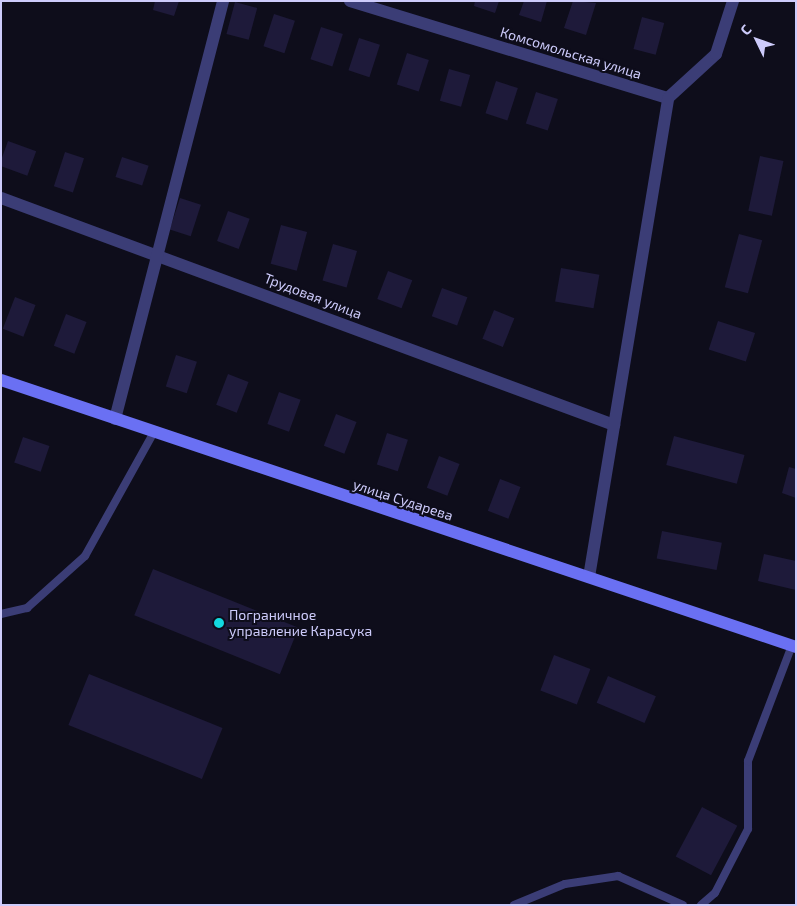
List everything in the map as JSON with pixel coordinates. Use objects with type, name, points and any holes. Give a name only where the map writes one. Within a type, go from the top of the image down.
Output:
[{"type":"street","points":[[115,419],[223,1]]},
{"type":"street","name":"Комсомольская улица","points":[[350,1],[668,98]]},
{"type":"street","points":[[588,577],[668,98],[716,54],[733,1]]},
{"type":"street","name":"Трудовая улица","points":[[1,198],[158,254],[614,425]]},
{"type":"street","name":"улица Сударева","points":[[1,380],[794,646]]},
{"type":"lane","points":[[1,614],[27,608],[85,556],[154,432]]},
{"type":"lane","points":[[701,905],[715,893],[748,828],[748,761],[794,646]]},
{"type":"lane","points":[[514,905],[565,884],[618,876],[683,905]]},
{"type":"building","points":[[155,1],[179,1],[174,16],[153,10]]},
{"type":"building","points":[[475,1],[499,1],[495,13],[474,6]]},
{"type":"building","points":[[524,1],[547,1],[541,22],[519,15]]},
{"type":"building","points":[[573,1],[596,3],[586,35],[564,28]]},
{"type":"building","points":[[235,2],[257,8],[249,40],[226,34]]},
{"type":"building","points":[[274,14],[295,21],[284,53],[263,46]]},
{"type":"building","points":[[642,17],[664,23],[656,55],[633,49]]},
{"type":"building","points":[[321,27],[343,34],[332,66],[310,59]]},
{"type":"building","points":[[359,38],[380,45],[369,77],[348,70]]},
{"type":"building","points":[[407,53],[429,60],[419,91],[397,84]]},
{"type":"building","points":[[449,69],[470,75],[461,107],[440,101]]},
{"type":"building","points":[[496,81],[518,88],[507,120],[485,113]]},
{"type":"building","points":[[536,92],[558,99],[548,130],[526,123]]},
{"type":"building","points":[[8,141],[36,151],[27,176],[1,166],[1,160]]},
{"type":"building","points":[[65,152],[84,158],[73,192],[54,186]]},
{"type":"building","points":[[760,156],[783,161],[772,216],[748,211]]},
{"type":"building","points":[[122,157],[149,166],[142,186],[116,177]]},
{"type":"building","points":[[180,198],[201,205],[191,236],[170,229]]},
{"type":"building","points":[[228,211],[250,219],[239,249],[217,241]]},
{"type":"building","points":[[281,225],[307,232],[297,271],[271,264]]},
{"type":"building","points":[[739,234],[762,240],[748,293],[725,287]]},
{"type":"building","points":[[333,244],[357,251],[347,287],[323,281]]},
{"type":"building","points":[[561,268],[599,275],[594,308],[555,301]]},
{"type":"building","points":[[388,271],[412,280],[402,308],[377,299]]},
{"type":"building","points":[[442,288],[467,297],[457,325],[432,316]]},
{"type":"building","points":[[15,297],[36,305],[23,337],[3,329]]},
{"type":"building","points":[[494,310],[514,318],[503,347],[482,339]]},
{"type":"building","points":[[66,314],[87,322],[74,354],[54,346]]},
{"type":"building","points":[[718,321],[755,333],[746,362],[709,350]]},
{"type":"building","points":[[176,355],[197,362],[187,393],[166,386]]},
{"type":"building","points":[[228,374],[249,382],[237,413],[216,405]]},
{"type":"building","points":[[279,392],[301,400],[289,432],[267,424]]},
{"type":"building","points":[[336,414],[357,422],[344,454],[324,446]]},
{"type":"building","points":[[387,433],[408,440],[398,471],[377,464]]},
{"type":"building","points":[[674,436],[745,455],[737,484],[666,465]]},
{"type":"building","points":[[23,437],[49,446],[41,472],[14,463]]},
{"type":"building","points":[[439,456],[460,464],[447,496],[427,488]]},
{"type":"building","points":[[789,467],[796,469],[796,498],[782,493]]},
{"type":"building","points":[[500,479],[521,487],[508,519],[488,511]]},
{"type":"building","points":[[662,531],[722,543],[717,570],[657,558]]},
{"type":"building","points":[[764,554],[796,561],[796,590],[758,581]]},
{"type":"building","points":[[153,569],[299,628],[280,674],[134,615]]},
{"type":"building","points":[[554,655],[590,669],[577,704],[540,690]]},
{"type":"building","points":[[89,674],[223,728],[202,779],[68,725]]},
{"type":"building","points":[[608,676],[656,696],[645,723],[597,703]]},
{"type":"building","points":[[702,807],[737,826],[711,875],[676,856]]},
{"type":"place","name":"Пограничное управление Карасука","points":[[219,623]]}]
